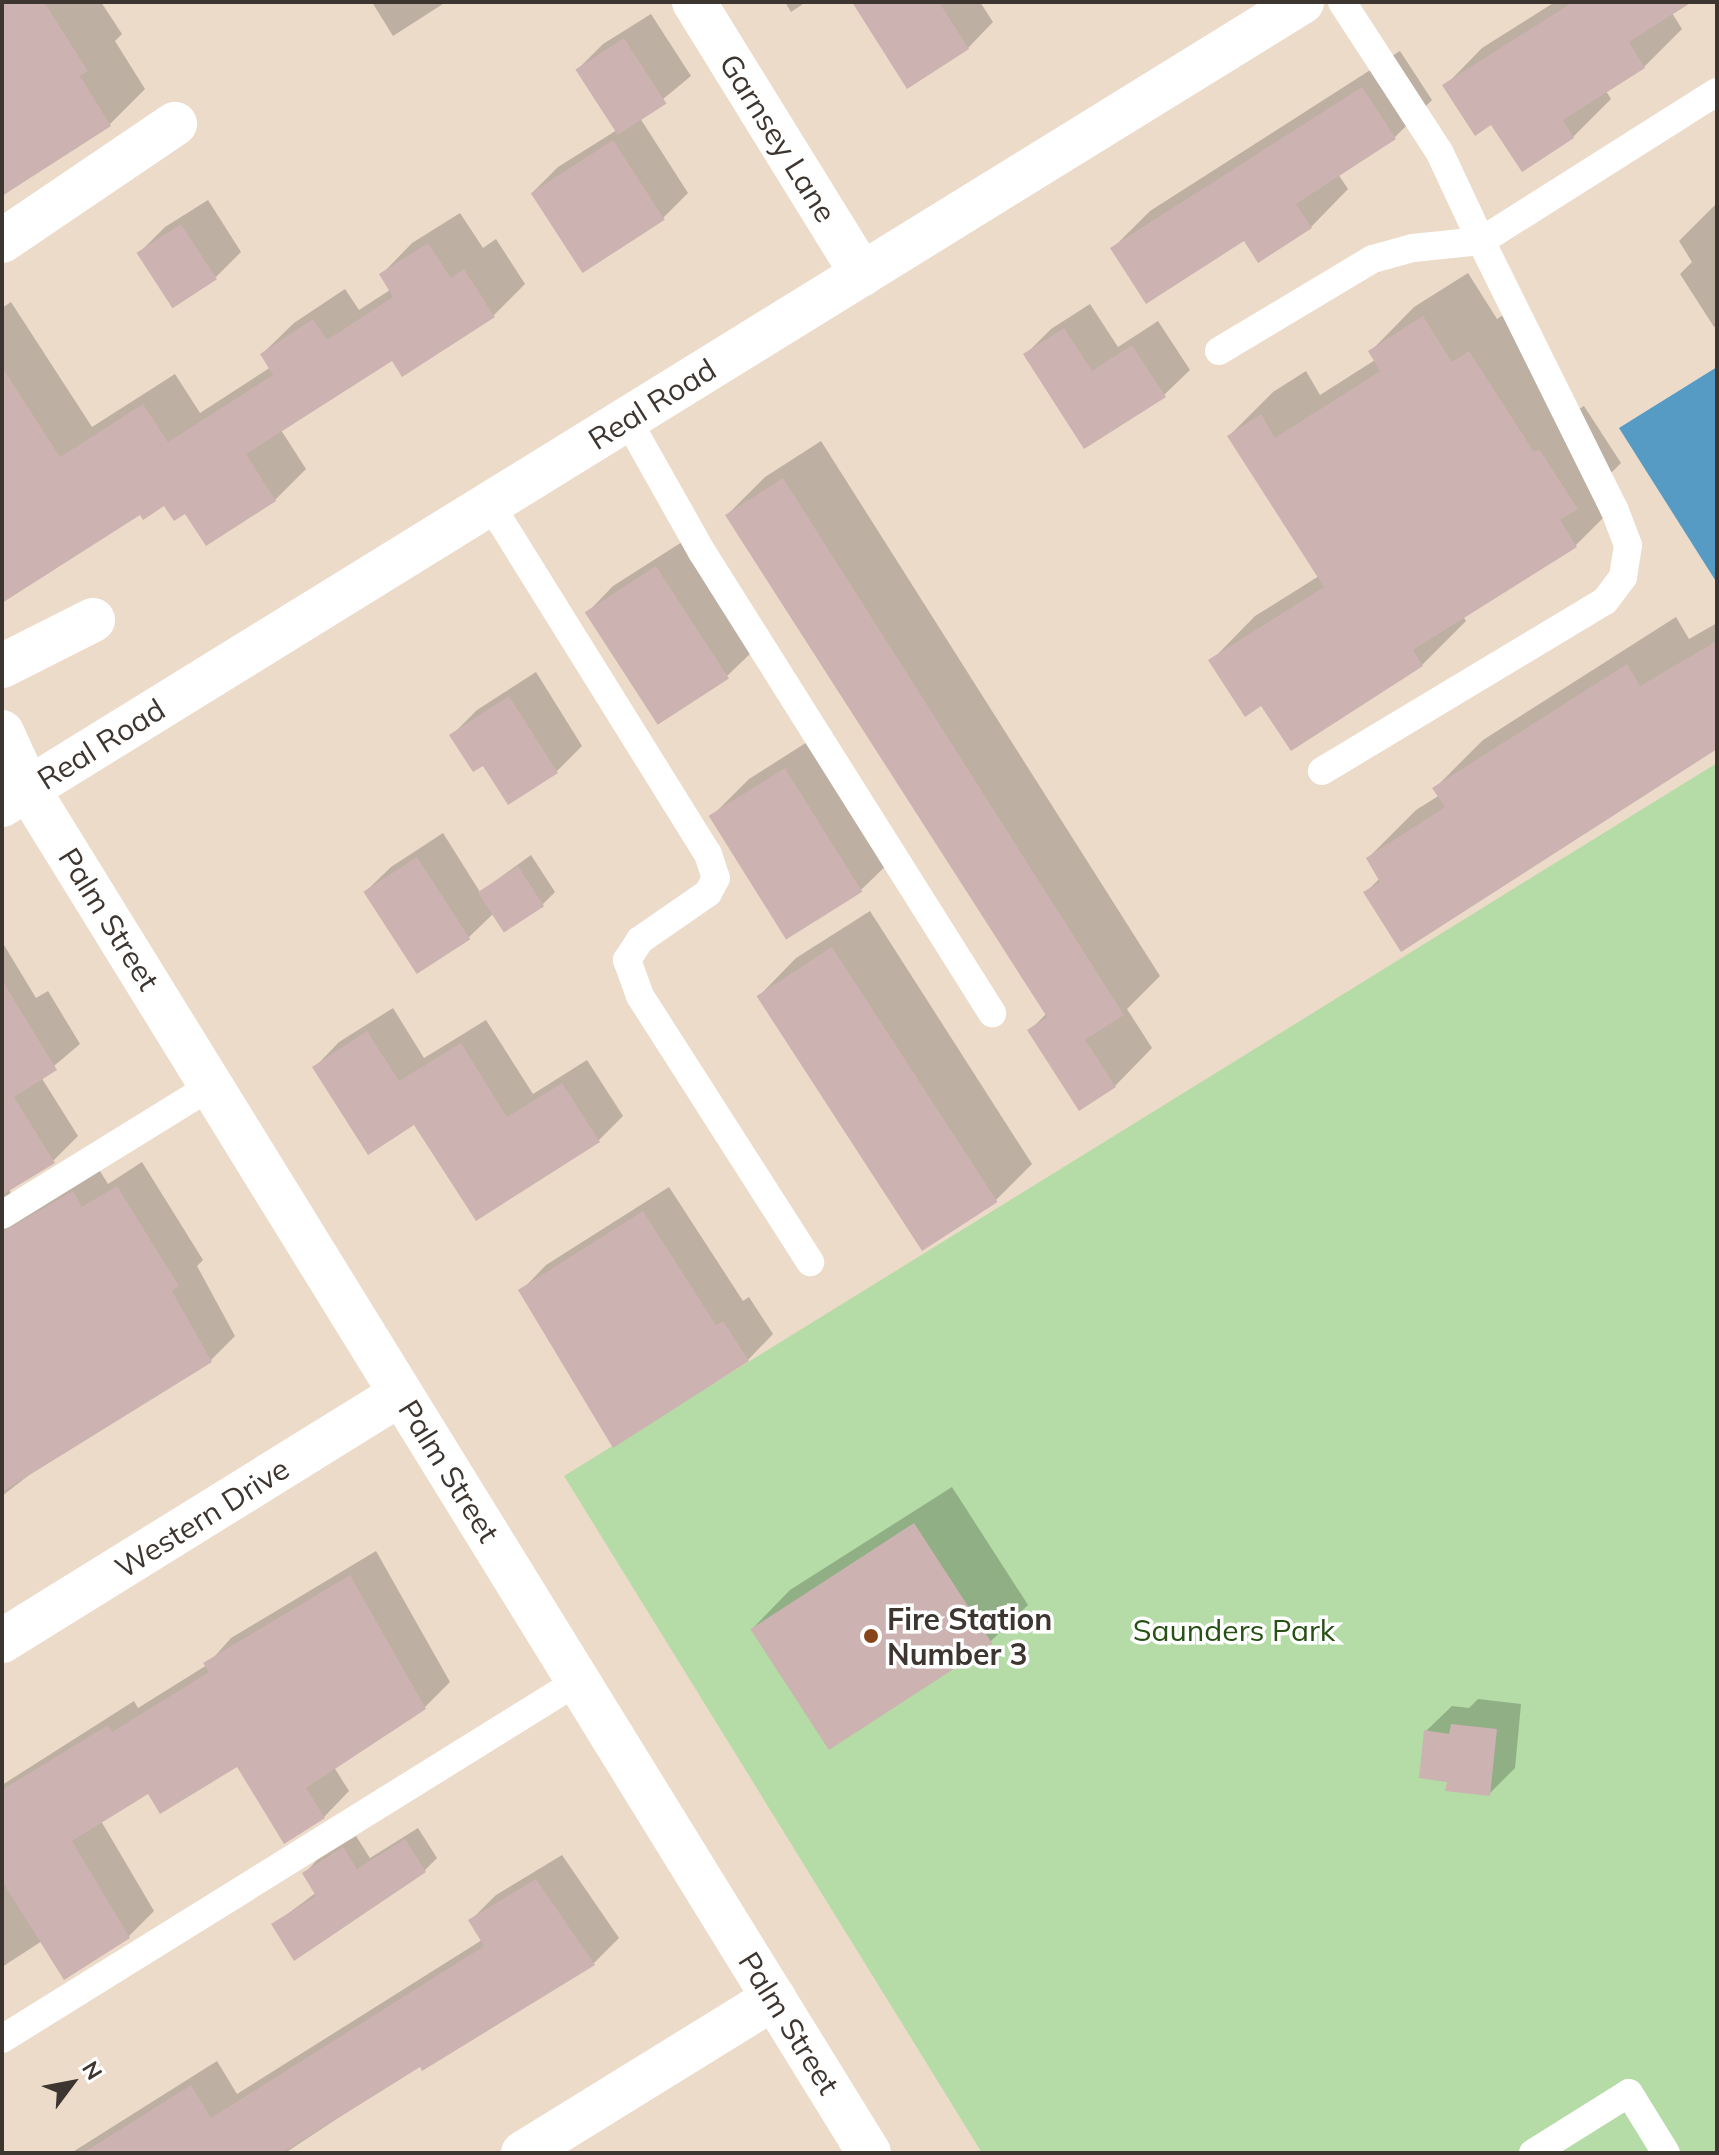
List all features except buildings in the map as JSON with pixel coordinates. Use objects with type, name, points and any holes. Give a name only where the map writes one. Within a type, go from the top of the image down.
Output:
[{"type":"street","name":"Garnsey Lane","points":[[694,2],[862,274]]},
{"type":"street","name":"Real Road","points":[[15,797],[1302,2]]},
{"type":"street","points":[[2,241],[175,124]]},
{"type":"street","points":[[2,666],[93,620]]},
{"type":"street","name":"Palm Street","points":[[2,732],[15,797],[211,1086],[869,2153]]},
{"type":"street","name":"Western Drive","points":[[2,1641],[401,1394]]},
{"type":"street","points":[[523,2153],[774,1998]]},
{"type":"lane","points":[[1322,771],[1605,601],[1623,577],[1628,545],[1614,509],[1440,153],[1342,2]]},
{"type":"lane","points":[[1219,351],[1373,259],[1413,248],[1481,241],[1717,92]]},
{"type":"lane","points":[[627,419],[702,552],[992,1013]]},
{"type":"lane","points":[[490,504],[708,854],[716,878],[708,893],[640,940],[627,960],[640,996],[810,1262]]},
{"type":"lane","points":[[2,1215],[211,1086]]},
{"type":"lane","points":[[2,2039],[578,1681]]},
{"type":"lane","points":[[1533,2153],[1629,2093],[1666,2153]]},
{"type":"green space","name":"Saunders Park","points":[[1717,763],[1717,2153],[982,2153],[564,1476]]},
{"type":"water","points":[[1717,367],[1717,583],[1619,428]]},
{"type":"place","name":"Fire Station Number 3","points":[[871,1636]]}]
